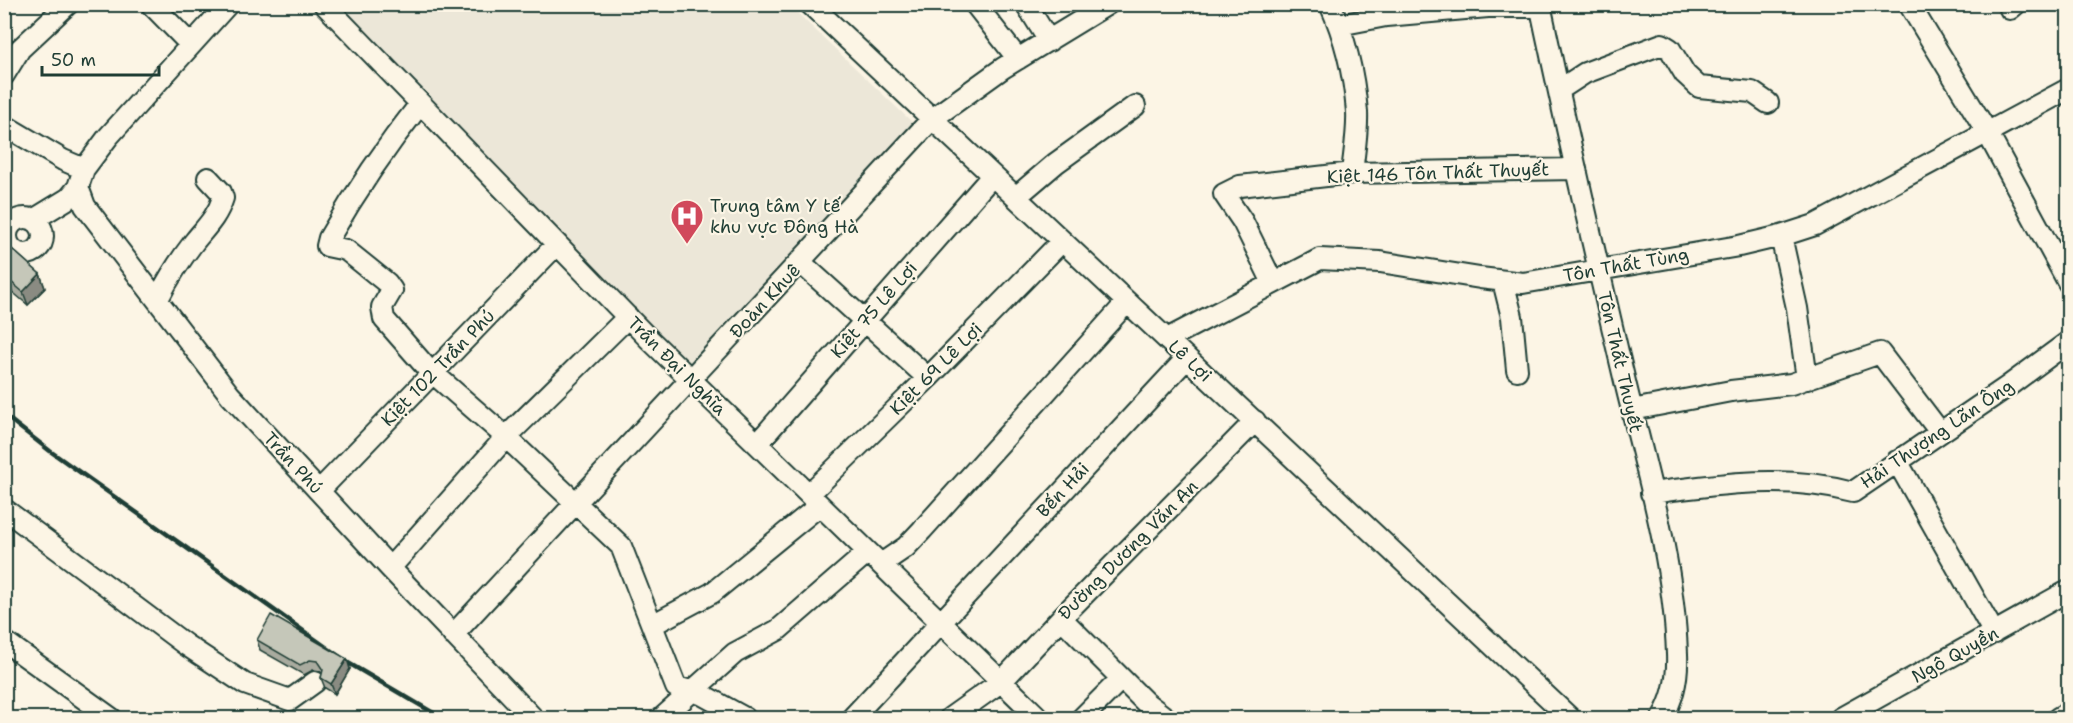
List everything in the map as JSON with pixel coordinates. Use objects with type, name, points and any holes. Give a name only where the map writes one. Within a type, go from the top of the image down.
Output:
[{"type":"street","points":[[4,75],[20,49],[69,4]]},
{"type":"street","points":[[151,4],[191,45]]},
{"type":"street","points":[[33,220],[69,198],[108,137],[228,4]]},
{"type":"street","name":"Trần Đại Nghĩa","points":[[324,4],[691,380],[1039,718]]},
{"type":"street","name":"Lê Lợi","points":[[810,4],[1570,718]]},
{"type":"street","points":[[975,4],[1018,59]]},
{"type":"street","points":[[1026,4],[1049,41]]},
{"type":"street","name":"Đoàn Khuê","points":[[453,635],[933,119],[1018,59],[1108,4]]},
{"type":"street","points":[[1330,4],[1340,25],[1357,114],[1352,172]]},
{"type":"street","points":[[1909,4],[1987,132],[2068,282]]},
{"type":"street","points":[[1340,25],[1386,16],[1456,7],[1540,6]]},
{"type":"street","name":"Tôn Thất Thuyết","points":[[1540,6],[1651,493],[1673,603],[1677,655],[1676,682],[1670,704],[1662,718]]},
{"type":"street","points":[[1559,90],[1585,73],[1662,44],[1670,49],[1685,74],[1699,87],[1752,92],[1768,103]]},
{"type":"street","name":"Tôn Thất Tùng","points":[[1167,339],[1320,259],[1380,262],[1523,283],[1739,246],[1781,236],[1815,225],[2068,89]]},
{"type":"street","points":[[420,104],[382,152],[358,188],[329,238],[327,246],[346,250],[387,283],[392,290],[382,307],[384,319],[432,374],[506,437],[621,546],[676,687],[701,694],[745,718]]},
{"type":"street","points":[[1016,197],[1056,162],[1135,106]]},
{"type":"street","points":[[4,125],[63,160],[81,178]]},
{"type":"street","name":"Kiệt 146 Tôn Thất Thuyết","points":[[1273,283],[1243,222],[1224,194],[1240,186],[1352,172],[1576,169]]},
{"type":"street","name":"Kiệt 75 Lê Lợi","points":[[757,444],[992,176]]},
{"type":"street","name":"Trần Phú","points":[[81,178],[85,206],[230,395],[533,718]]},
{"type":"street","points":[[158,299],[168,279],[193,243],[218,213],[223,198],[208,178]]},
{"type":"street","points":[[1781,236],[1797,308],[1807,379]]},
{"type":"street","name":"Kiệt 69 Lê Lợi","points":[[652,625],[712,593],[815,500],[928,378],[1062,241]]},
{"type":"street","name":"Kiệt 102 Trần Phú","points":[[319,492],[557,244]]},
{"type":"street","points":[[800,262],[928,378]]},
{"type":"street","points":[[1503,281],[1512,317],[1516,370]]},
{"type":"street","points":[[662,718],[735,653],[778,630],[875,558],[906,547],[1127,302]]},
{"type":"street","points":[[390,568],[506,437],[628,317]]},
{"type":"street","name":"Hải Thượng Lãn Ông","points":[[1651,493],[1695,487],[1769,482],[1833,486],[1853,492],[2007,387],[2068,342]]},
{"type":"street","points":[[1632,411],[1731,391],[1791,384],[1880,353],[1940,432]]},
{"type":"street","name":"Bến Hải","points":[[852,718],[1186,358]]},
{"type":"street","name":"Đường Dương Văn An","points":[[950,718],[1002,681],[1255,421]]},
{"type":"street","points":[[1897,461],[1994,633]]},
{"type":"street","points":[[4,509],[186,645],[245,684],[290,700],[315,682]]},
{"type":"street","name":"Ngô Quyền","points":[[1841,718],[2068,591]]},
{"type":"street","points":[[1061,618],[1120,679],[1166,718]]},
{"type":"street","points":[[4,641],[111,718]]},
{"type":"street","points":[[1082,718],[1120,679]]},
{"type":"street","points":[[2058,718],[2068,712]]},
{"type":"shaded area","name":"Trung tâm Y tế khu vực Đông Hà","points":[[338,5],[789,5],[913,123],[690,368]]},
{"type":"building","points":[[4,242],[40,274],[23,292],[4,276]]},
{"type":"building","points":[[271,615],[347,659],[331,684],[321,678],[323,670],[317,661],[310,660],[300,665],[257,640]]},
{"type":"railway","points":[[4,415],[50,451],[350,664],[442,718]]},
{"type":"place","name":"Trung tâm Y tế khu vực Đông Hà","points":[[687,245]]}]
